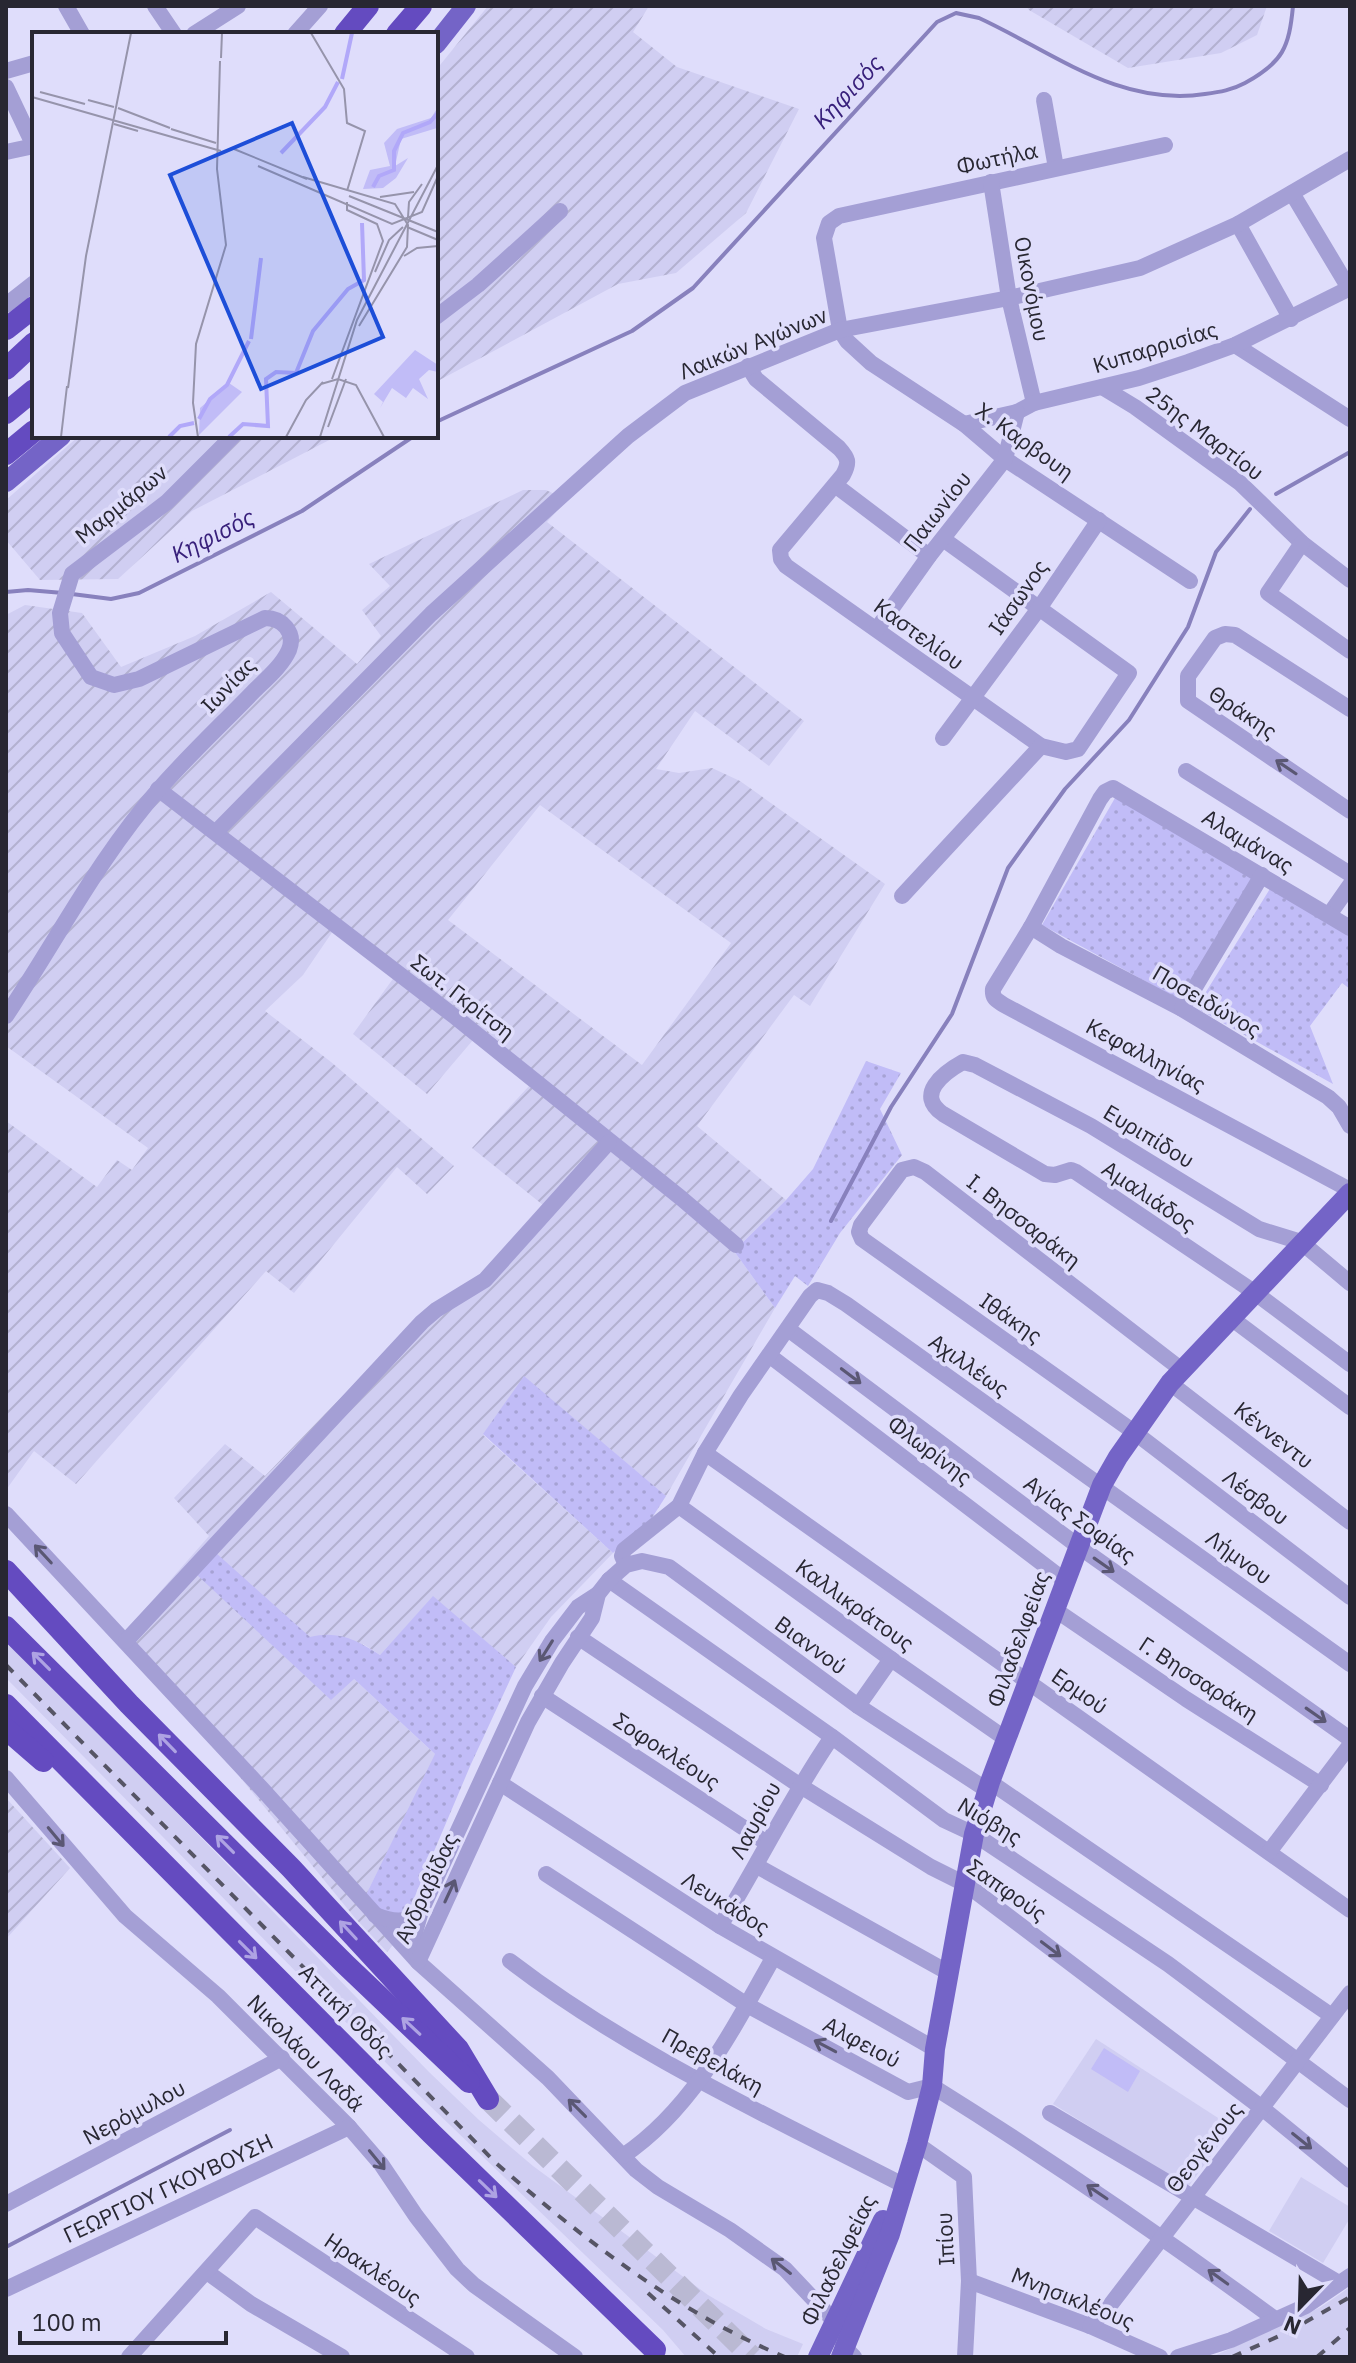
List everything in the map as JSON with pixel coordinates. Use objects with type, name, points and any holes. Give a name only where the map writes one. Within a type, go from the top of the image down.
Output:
[{"type":"highway","points":[[347,32],[368,6]]},
{"type":"highway","points":[[399,32],[422,6]]},
{"type":"highway","points":[[407,32],[422,6]]},
{"type":"highway","points":[[6,329],[32,309]]},
{"type":"highway","points":[[6,369],[32,345]]},
{"type":"highway","points":[[6,413],[32,392]]},
{"type":"highway","points":[[6,454],[32,433]]},
{"type":"highway","name":"Αττική Οδός","points":[[6,1571],[129,1704],[291,1868],[458,2049],[488,2099],[346,1965],[6,1627]]},
{"type":"highway","name":"Αττική Οδός","points":[[6,1705],[432,2134],[655,2350]]},
{"type":"highway","points":[[6,1729],[114,1815]]},
{"type":"main road","points":[[438,41],[466,6]]},
{"type":"main road","points":[[6,482],[59,438]]},
{"type":"main road","name":"Φιλαδελφείας","points":[[847,2354],[890,2234],[932,2086],[935,2049],[974,1834],[988,1786],[1102,1485],[1134,1432],[1176,1376],[1350,1192]]},
{"type":"main road","name":"Φιλαδελφείας","points":[[818,2357],[878,2229],[903,2185]]},
{"type":"street","points":[[66,6],[81,32]]},
{"type":"street","points":[[155,6],[166,32]]},
{"type":"street","points":[[197,32],[238,6]]},
{"type":"street","points":[[297,32],[320,6]]},
{"type":"street","points":[[6,71],[32,64]]},
{"type":"street","points":[[6,87],[32,142]]},
{"type":"street","points":[[1044,100],[1056,168]]},
{"type":"street","name":"Φωτήλα","points":[[840,330],[824,238],[829,223],[839,216],[1165,145]]},
{"type":"street","points":[[6,152],[32,146]]},
{"type":"street","name":"Λαικών Αγώνων","points":[[216,832],[431,614],[628,436],[685,393],[840,330],[1009,298],[1140,268],[1238,224],[1350,159]]},
{"type":"street","name":"Οικονόμου","points":[[991,182],[1009,298],[1034,403]]},
{"type":"street","points":[[1292,193],[1350,289]]},
{"type":"street","points":[[438,315],[478,285],[560,211]]},
{"type":"street","points":[[1238,224],[1291,319]]},
{"type":"street","points":[[6,305],[32,285]]},
{"type":"street","name":"Κυπαρρισίας","points":[[964,424],[1017,412],[1034,403],[1139,378],[1235,345],[1350,289]]},
{"type":"street","name":"Χ. Καρβουη","points":[[840,330],[847,341],[871,363],[964,424],[1005,459],[1190,581]]},
{"type":"street","points":[[1235,345],[1350,419]]},
{"type":"street","points":[[748,366],[756,379],[847,457],[849,464],[835,485],[929,556]]},
{"type":"street","points":[[1135,407],[1139,378]]},
{"type":"street","name":"25ης Μαρτίου","points":[[1102,387],[1135,407],[1240,483],[1302,543],[1350,580]]},
{"type":"street","name":"Παιωνίου","points":[[877,629],[1005,459],[1017,412]]},
{"type":"street","name":"Μαρμάρων","points":[[64,596],[72,574],[167,502],[231,438]]},
{"type":"street","name":"Καστελίου","points":[[835,485],[780,550],[786,566],[1041,746]]},
{"type":"street","name":"Ιάσωνος","points":[[943,738],[1040,607],[1099,520]]},
{"type":"street","points":[[902,896],[1041,746],[1066,752],[1078,749],[1129,673],[943,539]]},
{"type":"street","points":[[1302,543],[1268,593],[1350,651]]},
{"type":"street","name":"Ιωνίας","points":[[6,1016],[89,882],[158,789],[270,674],[288,652],[291,642],[290,632],[282,622],[265,618],[139,679],[114,685],[91,677],[62,633],[60,613],[64,596]]},
{"type":"street","name":"Θράκης","points":[[1350,709],[1235,635],[1225,634],[1215,638],[1188,676],[1188,701],[1350,811]]},
{"type":"street","points":[[1186,771],[1350,874]]},
{"type":"street","name":"Αλαμάνας","points":[[1031,927],[1105,792],[1113,788],[1350,928]]},
{"type":"street","name":"Σωτ. Γκρίτση","points":[[158,789],[454,1016],[736,1245]]},
{"type":"street","points":[[1182,1009],[1262,875]]},
{"type":"street","points":[[1329,915],[1350,885]]},
{"type":"street","name":"Ποσειδώνος","points":[[1031,927],[1182,1009],[1328,1097],[1339,1107],[1350,1126]]},
{"type":"street","name":"Κεφαλληνίας","points":[[1031,927],[993,989],[994,999],[1350,1192]]},
{"type":"street","name":"Αμαλιάδος","points":[[975,1065],[963,1062],[937,1083],[930,1097],[933,1108],[1045,1174],[1076,1172],[1254,1292],[1350,1364]]},
{"type":"street","name":"Ευριπίδου","points":[[975,1065],[1091,1126],[1259,1229],[1301,1242]]},
{"type":"street","points":[[126,1641],[422,1322],[485,1280],[609,1142]]},
{"type":"street","name":"Ι. Βησσαράκη","points":[[862,1239],[859,1232],[861,1225],[902,1170],[914,1167],[925,1172],[1176,1376]]},
{"type":"street","name":"Ιθάκης","points":[[862,1239],[1134,1432]]},
{"type":"street","points":[[1301,1242],[1350,1283]]},
{"type":"street","name":"Αχιλλέως","points":[[788,1329],[810,1296],[817,1290],[828,1293],[1102,1485]]},
{"type":"street","points":[[1231,1318],[1350,1407]]},
{"type":"street","points":[[609,1580],[626,1565],[622,1556],[624,1550],[679,1506],[705,1453],[788,1329]]},
{"type":"street","name":"Αγίας Σοφίας","points":[[788,1329],[1078,1546],[1350,1742]]},
{"type":"street","name":"Φλωρίνης","points":[[770,1356],[1064,1580]]},
{"type":"street","name":"Κέννεντυ","points":[[1176,1376],[1350,1522]]},
{"type":"street","name":"Λέσβου","points":[[1134,1432],[1350,1597]]},
{"type":"street","name":"Ερμού","points":[[705,1453],[1350,1910]]},
{"type":"street","name":"Λήμνου","points":[[1102,1485],[1350,1664]]},
{"type":"street","name":"Καλλικράτους","points":[[679,1506],[1006,1739]]},
{"type":"street","points":[[6,1514],[418,1962],[548,2078],[623,2156],[658,2187],[730,2230],[785,2269],[835,2322],[847,2354]]},
{"type":"street","name":"Βιαννού","points":[[626,1565],[642,1561],[669,1567],[858,1706],[988,1786],[1332,2016]]},
{"type":"street","name":"Ανδραβίδας","points":[[418,1962],[414,1936],[421,1911],[525,1686],[552,1641],[578,1607],[598,1594],[609,1580]]},
{"type":"street","name":"Νιόβης","points":[[609,1580],[944,1820],[974,1834],[1168,1964],[1350,2100]]},
{"type":"street","name":"Ανδραβίδας","points":[[418,1962],[542,1696],[592,1618],[598,1594]]},
{"type":"street","name":"Γ. Βησσαράκη","points":[[1054,1609],[1186,1699],[1321,1785]]},
{"type":"street","name":"Σαπφούς","points":[[578,1637],[799,1785],[931,1867],[967,1885],[1262,2108],[1350,2180]]},
{"type":"street","points":[[858,1706],[891,1659]]},
{"type":"street","name":"Σοφοκλέους","points":[[542,1696],[767,1843]]},
{"type":"street","name":"Λαυρίου","points":[[720,1926],[757,1866],[799,1785],[832,1737]]},
{"type":"street","points":[[1269,1852],[1350,1742]]},
{"type":"street","name":"Νικολάου Λαδά","points":[[6,1778],[125,1916],[218,1996],[349,2127],[381,2164],[457,2269],[474,2285],[575,2357]]},
{"type":"street","name":"Λευκάδος","points":[[500,1783],[720,1926],[935,2049]]},
{"type":"street","points":[[757,1866],[949,1973]]},
{"type":"street","name":"Αλφειού","points":[[546,1874],[747,2005],[908,2092],[932,2086]]},
{"type":"street","points":[[375,1915],[397,1922],[421,1911]]},
{"type":"street","points":[[623,2156],[648,2139],[674,2112],[733,2031],[773,1958]]},
{"type":"street","name":"Πρεβελάκη","points":[[510,1961],[556,1996],[698,2080],[903,2185]]},
{"type":"street","name":"Θεογένους","points":[[1090,2326],[1108,2308],[1350,1993]]},
{"type":"street","name":"Νερόμυλου","points":[[6,2204],[282,2058]]},
{"type":"street","points":[[932,2086],[1162,2236],[1275,2319]]},
{"type":"street","points":[[1050,2113],[1344,2279],[1306,2306],[1231,2340],[1178,2357]]},
{"type":"street","name":"ΓΕΩΡΓΙΟΥ ΓΚΟΥΒΟΥΣΗ","points":[[6,2289],[349,2127]]},
{"type":"street","name":"Ιπίου","points":[[917,2144],[964,2177],[969,2281],[965,2357]]},
{"type":"street","name":"Ηρακλέους","points":[[207,2272],[255,2217],[467,2357]]},
{"type":"street","points":[[129,2357],[207,2272],[261,2310],[342,2357]]},
{"type":"street","name":"Μνησικλέους","points":[[969,2281],[1090,2326],[1160,2357]]},
{"type":"shaded area","points":[[488,6],[649,6],[633,32],[677,67],[799,109],[746,213],[676,273],[618,284],[438,381],[438,68]]},
{"type":"shaded area","points":[[1026,6],[1267,6],[1257,35],[1221,53],[1128,68]]},
{"type":"shaded area","points":[[77,438],[333,438],[192,511],[118,579],[40,580],[6,540],[6,500]]},
{"type":"shaded area","points":[[523,490],[546,490],[567,500],[547,522],[804,721],[769,766],[695,711],[656,769],[679,773],[712,768],[740,781],[885,884],[810,1006],[794,995],[697,1126],[786,1200],[734,1251],[775,1308],[666,1496],[524,1377],[483,1435],[613,1553],[551,1617],[516,1667],[433,1597],[380,1655],[363,1644],[354,1679],[436,1755],[362,1903],[396,1941],[387,1952],[355,1918],[123,1634],[209,1536],[174,1498],[225,1444],[265,1476],[410,1326],[462,1300],[543,1205],[472,1148],[529,1086],[473,1040],[427,1094],[353,1034],[395,976],[333,931],[303,975],[265,1011],[331,1062],[454,1166],[427,1194],[397,1167],[294,1293],[266,1271],[76,1484],[34,1451],[6,1490],[6,1121],[97,1187],[117,1160],[132,1170],[148,1148],[6,1046],[6,615],[25,605],[82,613],[121,667],[195,636],[271,592],[357,664],[381,636],[362,610],[390,586],[369,564]],"holes":[[[540,805],[731,943],[642,1065],[448,920]]]},
{"type":"shaded area","points":[[1119,791],[1256,875],[1180,1000],[1042,925]]},
{"type":"shaded area","points":[[1273,884],[1350,932],[1350,989],[1342,983],[1310,1026],[1333,1084],[1196,1008]]},
{"type":"shaded area","points":[[866,1061],[901,1073],[880,1109],[902,1155],[840,1233],[808,1286],[795,1276],[775,1308],[734,1251],[813,1169]]},
{"type":"shaded area","points":[[524,1376],[666,1496],[650,1521],[613,1553],[483,1434]]},
{"type":"shaded area","points":[[216,1553],[310,1637],[330,1635],[347,1638],[380,1655],[433,1596],[516,1667],[396,1941],[362,1903],[435,1754],[354,1679],[331,1700],[196,1574]]},
{"type":"shaded area","points":[[6,1637],[479,2120],[533,2166],[708,2295],[766,2329],[803,2344],[797,2357],[686,2357],[663,2330],[400,2077],[6,1678]]},
{"type":"shaded area","points":[[6,1798],[70,1868],[6,1939]]},
{"type":"shaded area","points":[[1096,2039],[1232,2127],[1188,2187],[1053,2104]]},
{"type":"shaded area","points":[[1104,2048],[1140,2071],[1128,2092],[1091,2069]]},
{"type":"shaded area","points":[[1301,2177],[1350,2207],[1350,2218],[1323,2263],[1269,2231]]},
{"type":"shaded area","points":[[1350,2287],[1350,2357],[1212,2357],[1321,2307]]},
{"type":"waterway","name":"Κηφισός","points":[[438,421],[632,331],[693,288],[937,22],[956,13],[979,18],[1115,85],[1174,96],[1231,89],[1268,68],[1286,43],[1293,6]]},
{"type":"waterway","name":"Κηφισός","points":[[72,594],[111,599],[139,593],[302,511],[411,438]]},
{"type":"waterway","points":[[1276,494],[1350,452]]},
{"type":"waterway","points":[[831,1221],[891,1107],[952,1014],[1008,868],[1065,789],[1129,720],[1188,627],[1216,552],[1250,509]]},
{"type":"waterway","name":"Κηφισός","points":[[6,592],[63,593]]},
{"type":"waterway","points":[[6,2247],[230,2130]]},
{"type":"tunnel","points":[[488,2099],[752,2357]]},
{"type":"railway","points":[[6,1665],[496,2163],[633,2272],[707,2318],[785,2357]]},
{"type":"railway","points":[[648,2293],[719,2357]]},
{"type":"railway","points":[[1232,2357],[1286,2333],[1350,2297]]},
{"type":"railway","points":[[1317,2357],[1350,2328]]}]
